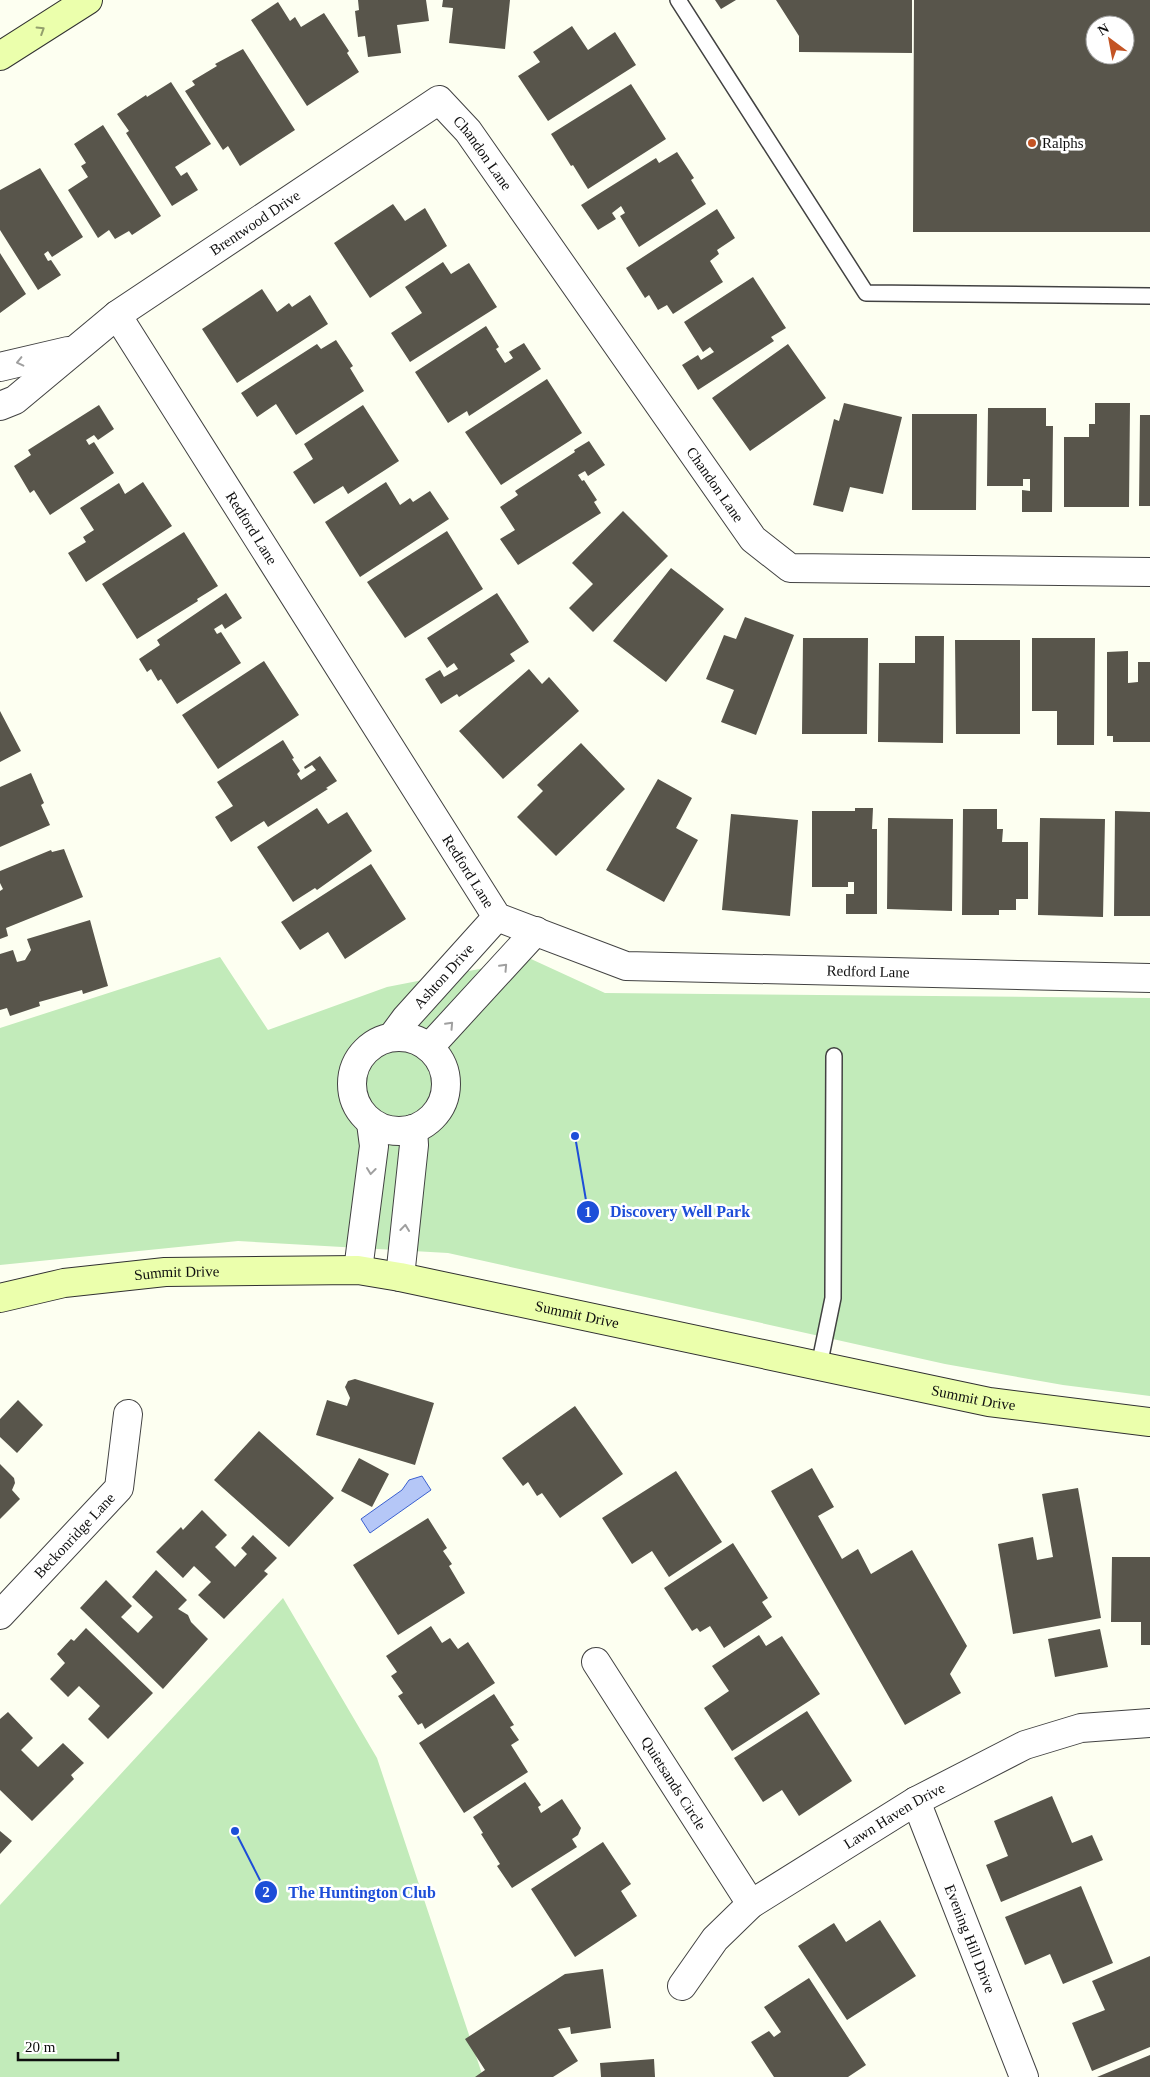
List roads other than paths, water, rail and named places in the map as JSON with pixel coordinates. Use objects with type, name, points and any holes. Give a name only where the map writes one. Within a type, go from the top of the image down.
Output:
[{"type":"street","points":[[0,56],[88,0]]},
{"type":"street","name":"Brentwood Drive","points":[[0,406],[15,400],[74,349],[118,315],[439,100]]},
{"type":"street","name":"Chandon Lane","points":[[439,100],[468,131],[753,539],[790,568],[1150,572]]},
{"type":"street","name":"Redford Lane","points":[[118,315],[497,917],[626,966],[1150,978]]},
{"type":"street","name":"Brentwood Drive","points":[[0,367],[74,349]]},
{"type":"street","name":"Ashton Drive","points":[[371,1123],[358,1110],[352,1092],[352,1073],[361,1056],[374,1043],[392,1037],[406,1018],[497,917]]},
{"type":"street","points":[[431,1049],[436,1040],[536,931]]},
{"type":"street","points":[[358,1270],[374,1146],[371,1123],[392,1130],[414,1129],[428,1121],[439,1109],[445,1094],[446,1078],[441,1062],[431,1049],[420,1041],[407,1037],[392,1037]]},
{"type":"street","points":[[400,1277],[414,1145],[414,1129]]},
{"type":"street","name":"Summit Drive","points":[[0,1298],[64,1283],[165,1272],[358,1270],[400,1277],[989,1402],[1150,1422]]},
{"type":"street","name":"Beckonridge Lane","points":[[0,1615],[119,1488],[128,1414]]},
{"type":"street","name":"Quietsands Circle","points":[[596,1662],[751,1904]]},
{"type":"street","name":"Lawn Haven Drive","points":[[682,1986],[716,1939],[751,1904],[916,1801],[1025,1745],[1080,1728],[1150,1723]]},
{"type":"street","name":"Evening Hill Drive","points":[[916,1801],[1024,2077]]},
{"type":"lane","points":[[678,0],[866,293],[1150,296]]},
{"type":"lane","points":[[819,1366],[834,1298],[834,1056]]},
{"type":"water","points":[[422,1476],[431,1490],[370,1533],[361,1519],[402,1490],[409,1480]]},
{"type":"place","name":"Ralphs","points":[[1032,143]]},
{"type":"place","name":"Discovery Well Park","points":[[575,1136]]},
{"type":"place","name":"The Huntington Club","points":[[235,1831]]}]
